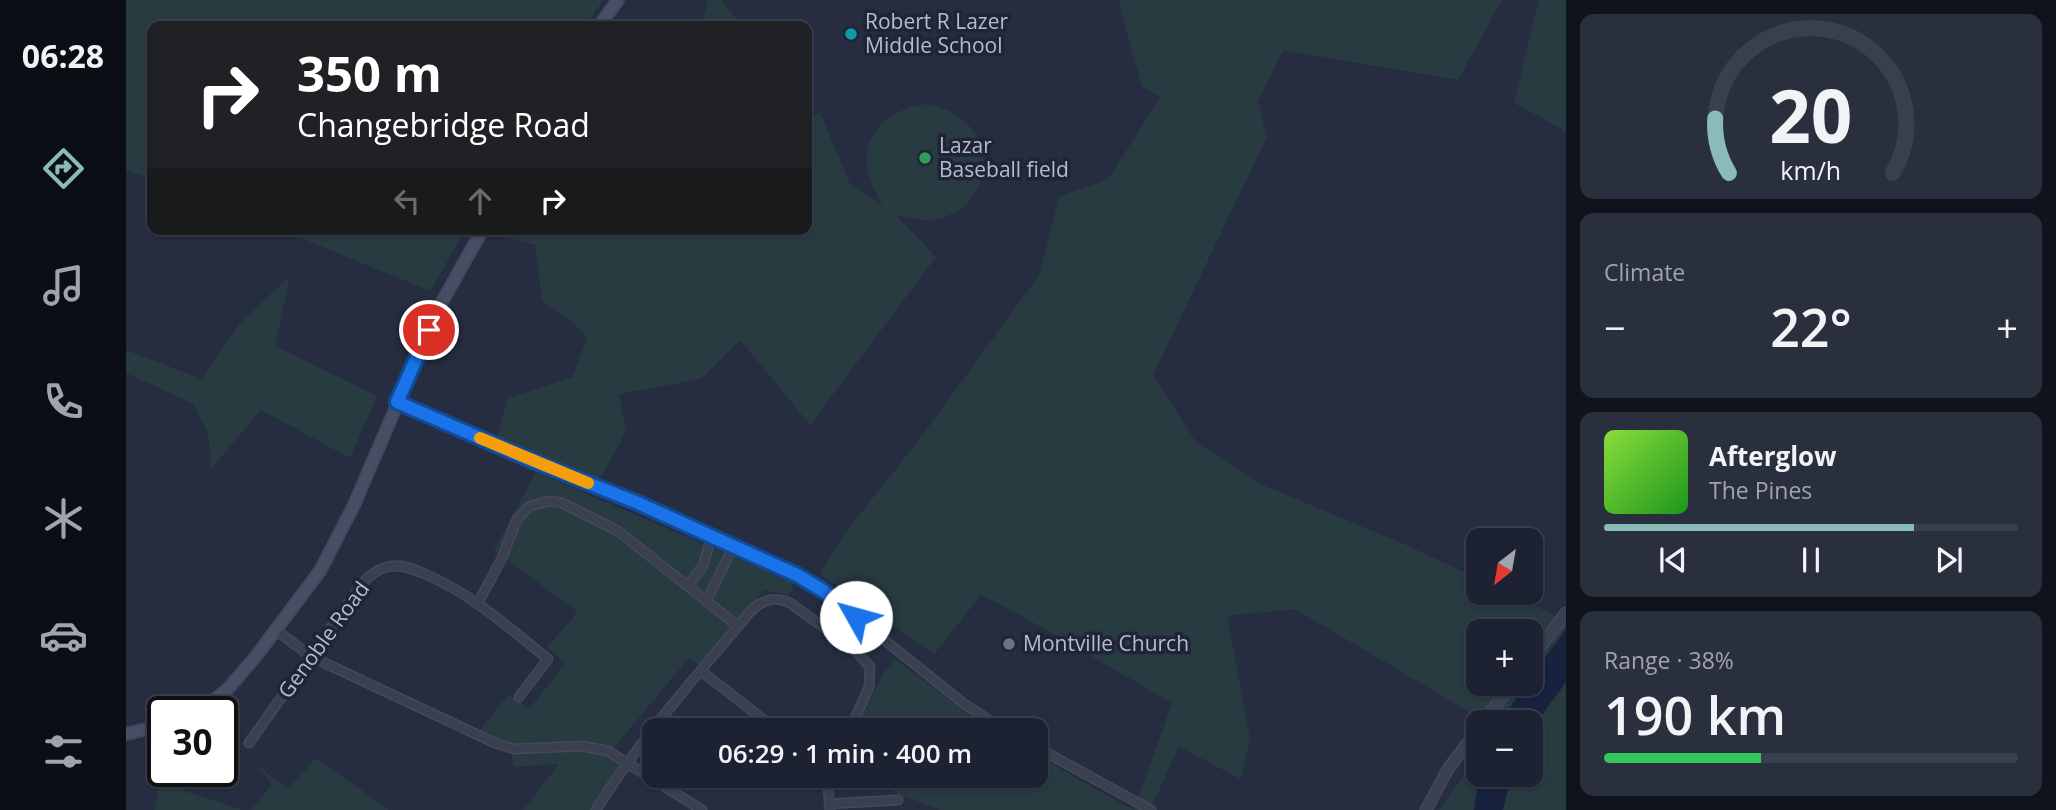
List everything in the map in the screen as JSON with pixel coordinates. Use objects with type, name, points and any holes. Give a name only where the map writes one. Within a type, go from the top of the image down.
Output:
[{"type":"main road","points":[[603,21],[618,0]]},
{"type":"main road","points":[[219,696],[277,631],[320,571],[336,543],[438,309],[480,235]]},
{"type":"main road","points":[[126,734],[147,729]]},
{"type":"street","points":[[397,402],[638,503],[797,575],[822,590],[963,703],[986,718]]},
{"type":"street","points":[[478,603],[502,558],[517,520],[525,510],[543,501],[562,503],[618,531],[738,626]]},
{"type":"street","points":[[688,585],[703,566],[711,538]]},
{"type":"street","points":[[707,600],[733,547]]},
{"type":"street","name":"Genoble Road","points":[[249,743],[362,584],[377,571],[389,566],[408,568],[450,585],[478,603],[548,659],[519,697]]},
{"type":"street","points":[[596,810],[626,763],[738,626],[757,605],[768,599],[790,603],[854,649],[870,667],[869,687],[855,718]]},
{"type":"street","points":[[1543,643],[1566,612]]},
{"type":"street","points":[[277,631],[312,657],[507,748],[595,748],[614,754],[702,810]]},
{"type":"street","points":[[701,671],[762,718]]},
{"type":"street","points":[[1492,710],[1503,696]]},
{"type":"street","points":[[1426,810],[1448,769],[1466,745]]},
{"type":"street","points":[[1048,754],[1152,810]]},
{"type":"street","points":[[828,788],[830,807],[898,800]]},
{"type":"shaded area","points":[[126,0],[603,0],[589,21],[147,21],[147,177],[126,170]]},
{"type":"shaded area","points":[[708,0],[722,0],[737,21],[702,21]]},
{"type":"shaded area","points":[[1122,0],[1502,0],[1458,80],[1283,50],[1258,102],[1267,137],[1153,375],[1196,442],[1263,485],[1466,573],[1466,606],[1535,606],[1566,621],[1566,629],[1543,661],[1543,619],[1466,619],[1466,696],[1518,696],[1508,710],[1466,710],[1295,609],[1227,616],[1250,738],[1241,779],[1179,747],[1150,810],[1134,810],[1172,703],[981,595],[934,654],[820,574],[845,533],[919,440],[1039,275],[1059,196],[1107,180],[1161,97],[1142,87],[1119,3]]},
{"type":"shaded area","points":[[1539,0],[1566,0],[1566,131],[1514,103]]},
{"type":"shaded area","points":[[928,104],[957,116],[975,134],[983,157],[981,179],[971,199],[952,214],[927,220],[895,214],[936,257],[810,425],[740,340],[701,379],[619,394],[626,432],[598,482],[497,436],[508,398],[573,377],[587,337],[570,320],[542,301],[535,245],[505,235],[812,235],[812,118],[820,112],[850,184],[883,205],[873,187],[867,154],[879,127],[891,116],[908,108]]},
{"type":"shaded area","points":[[294,235],[463,235],[430,291]]},
{"type":"shaded area","points":[[290,276],[275,346],[377,396],[350,458],[261,410],[211,469],[208,432],[192,403],[126,373],[126,350],[202,379],[240,323]]},
{"type":"shaded area","points":[[536,472],[794,583],[789,595],[764,590],[702,667],[689,658],[608,755],[624,767],[593,810],[523,810],[559,764],[513,767],[511,748],[475,736],[509,694],[529,709],[566,663],[547,647],[578,612],[494,550]]},
{"type":"shaded area","points":[[895,659],[973,718],[862,718],[883,674]]},
{"type":"shaded area","points":[[1566,682],[1566,810],[1503,810],[1508,787],[1543,787],[1543,714]]},
{"type":"shaded area","points":[[316,758],[388,810],[251,810],[272,784],[257,765],[288,789]]},
{"type":"shaded area","points":[[1048,762],[1133,810],[940,810],[883,788],[1048,788]]},
{"type":"shaded area","points":[[1466,773],[1466,787],[1477,787],[1474,810],[1439,810]]},
{"type":"shaded area","points":[[158,787],[174,787],[242,810],[155,810]]},
{"type":"water","points":[[1566,629],[1566,682],[1543,714],[1543,710],[1508,710],[1518,696],[1543,696],[1543,661]]},
{"type":"water","points":[[1477,787],[1508,787],[1503,810],[1474,810]]},
{"type":"slow traffic","points":[[480,438],[588,483]]},
{"type":"place","name":"Robert R Lazer Middle School","points":[[851,34]]},
{"type":"place","name":"Lazar Baseball field","points":[[925,158]]},
{"type":"place","name":"Montville Church","points":[[1009,644]]},
{"type":"route","points":[[429,330],[397,402],[638,503],[797,575],[822,590],[856,617]]}]
